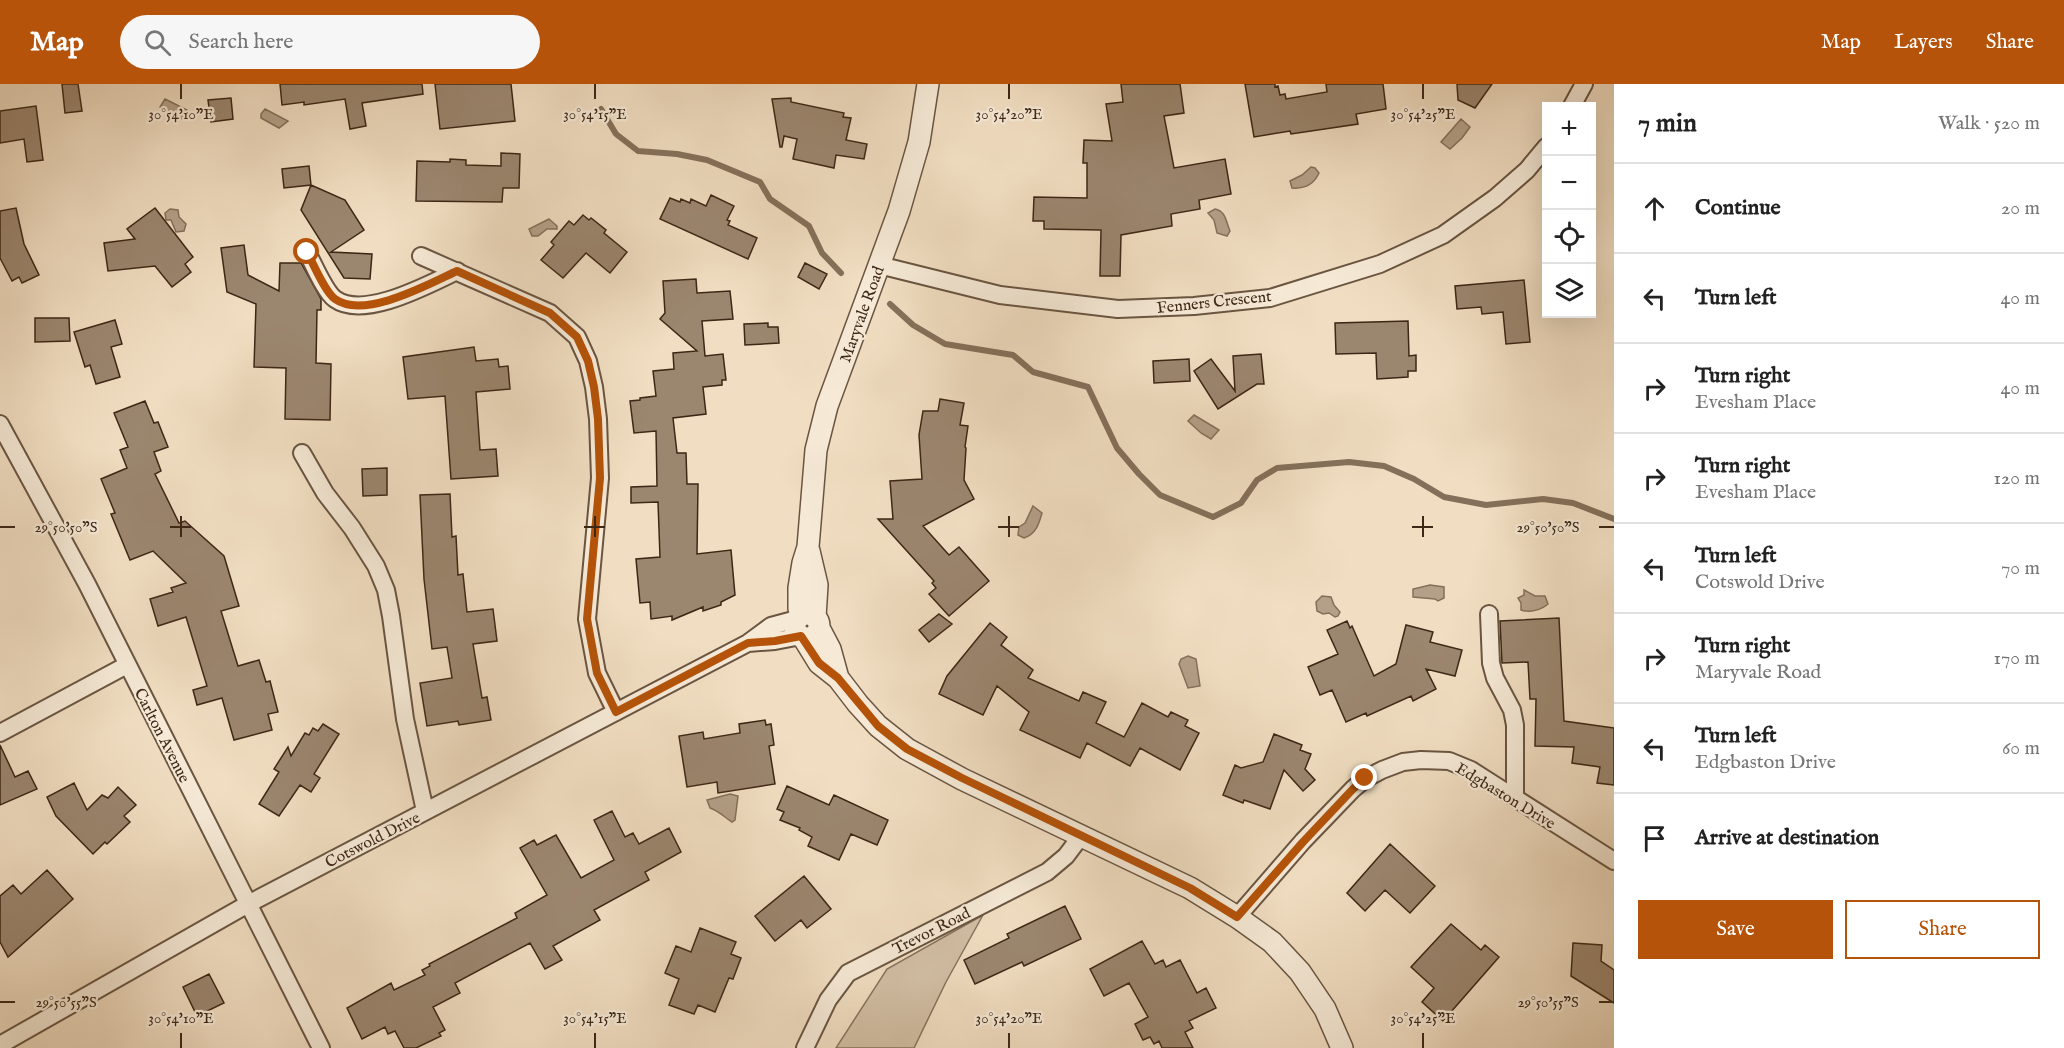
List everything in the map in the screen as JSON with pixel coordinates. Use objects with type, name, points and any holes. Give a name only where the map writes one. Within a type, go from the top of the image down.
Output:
[{"type":"street","name":"Maryvale Road","points":[[928,84],[919,142],[899,211],[824,417],[816,450],[808,547],[817,585],[806,625],[830,649],[838,678],[878,726],[907,749],[1190,888],[1272,942],[1300,972],[1325,1009],[1342,1048]]},
{"type":"street","points":[[1574,102],[1584,84]]},
{"type":"street","name":"Fenners Crescent","points":[[879,265],[1000,295],[1118,309],[1194,306],[1270,298],[1380,264],[1443,235],[1495,198],[1527,170],[1542,152]]},
{"type":"street","points":[[307,252],[333,298],[345,304],[365,305],[390,300],[457,271]]},
{"type":"street","points":[[421,256],[550,313],[577,337],[588,361],[598,419],[600,478],[587,619],[597,673],[616,712]]},
{"type":"street","name":"Carlton Avenue","points":[[0,424],[87,584],[321,1048]]},
{"type":"street","points":[[302,453],[325,493],[352,528],[376,566],[386,590],[405,719],[425,811]]},
{"type":"street","points":[[1489,614],[1491,663],[1495,678],[1512,710],[1515,725],[1515,798]]},
{"type":"street","name":"Cotswold Drive","points":[[0,1045],[248,904],[748,643],[771,626],[806,625]]},
{"type":"street","points":[[0,733],[128,665]]},
{"type":"street","name":"Edgbaston Drive","points":[[1237,917],[1353,789],[1365,778],[1403,762],[1449,761],[1471,770],[1614,861]]},
{"type":"street","name":"Trevor Road","points":[[805,1048],[828,1000],[848,973],[1047,872],[1066,856],[1081,836]]},
{"type":"shaded area","points":[[165,99],[187,110],[182,119],[160,107]]},
{"type":"shaded area","points":[[265,109],[288,121],[279,128],[261,118]]},
{"type":"shaded area","points":[[1461,119],[1470,127],[1450,149],[1441,142]]},
{"type":"shaded area","points":[[1311,167],[1319,173],[1314,180],[1304,187],[1292,188],[1290,181]]},
{"type":"shaded area","points":[[170,209],[178,210],[179,217],[186,224],[184,231],[176,232],[171,220],[166,220],[165,213]]},
{"type":"shaded area","points":[[1215,209],[1225,217],[1230,231],[1227,236],[1217,233],[1214,220],[1208,213]]},
{"type":"shaded area","points":[[549,219],[557,226],[557,229],[547,229],[538,236],[532,236],[529,229]]},
{"type":"shaded area","points":[[1194,415],[1219,430],[1211,439],[1188,421]]},
{"type":"shaded area","points":[[1033,506],[1042,513],[1041,517],[1034,531],[1024,538],[1018,535],[1019,527],[1025,523]]},
{"type":"shaded area","points":[[1430,585],[1444,587],[1444,598],[1438,601],[1413,597],[1413,589]]},
{"type":"shaded area","points":[[1524,590],[1535,596],[1545,596],[1548,604],[1535,610],[1521,610],[1518,598],[1524,595]]},
{"type":"shaded area","points":[[1322,596],[1331,597],[1340,612],[1338,616],[1317,611],[1316,602]]},
{"type":"shaded area","points":[[1188,656],[1196,659],[1200,686],[1188,688],[1179,664],[1181,659]]},
{"type":"shaded area","points":[[730,794],[738,796],[735,820],[732,822],[710,808],[707,800]]},
{"type":"shaded area","points":[[983,915],[946,982],[914,1048],[836,1048],[887,969]]},
{"type":"building","points":[[62,84],[78,84],[82,111],[65,113]]},
{"type":"building","points":[[280,84],[422,84],[423,94],[362,103],[366,126],[350,129],[345,99],[304,105],[304,102],[282,105]]},
{"type":"building","points":[[435,84],[511,84],[515,121],[440,129]]},
{"type":"building","points":[[1121,84],[1180,84],[1184,113],[1164,116],[1174,168],[1225,159],[1231,194],[1199,200],[1200,209],[1171,214],[1172,226],[1121,235],[1120,276],[1100,276],[1101,230],[1044,229],[1044,221],[1033,221],[1034,197],[1087,198],[1087,163],[1083,163],[1084,140],[1112,141],[1106,104],[1123,102]]},
{"type":"building","points":[[1245,84],[1275,84],[1275,87],[1278,86],[1280,95],[1285,94],[1286,99],[1327,92],[1326,84],[1383,84],[1386,109],[1356,114],[1358,124],[1254,137]]},
{"type":"building","points":[[1457,84],[1492,84],[1475,108],[1458,100]]},
{"type":"building","points":[[231,98],[233,119],[211,122],[208,100]]},
{"type":"building","points":[[791,98],[791,102],[844,113],[843,117],[851,118],[846,140],[867,144],[864,159],[836,155],[834,168],[793,159],[797,139],[784,136],[782,147],[780,147],[772,99]]},
{"type":"building","points":[[36,106],[43,160],[27,162],[24,139],[0,143],[0,111]]},
{"type":"building","points":[[501,153],[520,154],[519,188],[503,188],[502,202],[416,201],[417,161],[450,162],[450,159],[466,160],[466,165],[501,166]]},
{"type":"building","points":[[309,166],[311,185],[284,188],[282,169]]},
{"type":"building","points":[[311,185],[345,200],[364,230],[331,252],[372,254],[370,279],[344,278],[301,210]]},
{"type":"building","points":[[711,195],[734,206],[727,220],[730,221],[728,225],[757,238],[748,259],[660,219],[670,198],[690,203],[691,199],[706,206]]},
{"type":"building","points":[[16,208],[24,244],[39,275],[22,283],[19,277],[12,281],[0,258],[0,211]]},
{"type":"building","points":[[155,208],[193,257],[185,264],[191,272],[172,287],[155,266],[108,271],[104,243],[135,239],[127,229]]},
{"type":"building","points":[[583,215],[589,220],[591,218],[606,230],[604,233],[627,252],[610,273],[586,253],[563,278],[541,260],[554,245],[551,242],[569,221],[574,225]]},
{"type":"building","points":[[244,245],[248,275],[279,291],[280,263],[301,263],[321,299],[321,310],[317,310],[316,363],[331,364],[330,420],[285,419],[286,368],[254,367],[256,304],[227,292],[221,248]]},
{"type":"building","points":[[805,263],[827,274],[819,289],[798,277]]},
{"type":"building","points":[[696,279],[697,293],[730,291],[733,319],[702,321],[705,356],[723,354],[726,380],[722,380],[722,385],[703,387],[706,414],[673,418],[677,453],[686,453],[687,484],[698,484],[697,554],[731,550],[735,595],[721,602],[721,605],[703,611],[703,607],[672,620],[672,616],[651,619],[650,602],[640,603],[636,559],[660,557],[658,502],[631,503],[631,487],[657,486],[656,431],[634,433],[630,401],[656,396],[653,371],[674,369],[673,353],[697,351],[660,319],[665,313],[663,281]]},
{"type":"building","points":[[1524,280],[1530,342],[1506,344],[1503,312],[1482,314],[1481,307],[1457,309],[1455,286]]},
{"type":"building","points":[[35,318],[69,318],[70,341],[35,342]]},
{"type":"building","points":[[115,320],[122,344],[111,347],[120,377],[96,384],[90,365],[85,367],[74,332]]},
{"type":"building","points":[[1408,321],[1409,356],[1416,355],[1416,371],[1408,371],[1408,377],[1377,379],[1376,353],[1336,354],[1335,323]]},
{"type":"building","points":[[768,323],[768,327],[778,327],[779,343],[745,345],[744,324]]},
{"type":"building","points":[[474,347],[476,361],[498,359],[499,367],[508,366],[510,389],[476,392],[480,450],[496,449],[498,476],[451,479],[445,396],[408,399],[403,357]]},
{"type":"building","points":[[1261,354],[1264,384],[1257,384],[1218,409],[1194,371],[1211,359],[1235,391],[1233,356]]},
{"type":"building","points":[[1189,359],[1190,381],[1154,383],[1153,361]]},
{"type":"building","points":[[940,399],[964,403],[960,425],[968,426],[964,480],[974,499],[923,526],[949,555],[959,547],[989,581],[949,616],[929,594],[936,588],[932,583],[934,581],[878,519],[893,519],[890,481],[922,479],[919,435],[923,411],[938,411]]},
{"type":"building","points":[[145,401],[154,423],[158,422],[168,447],[154,452],[161,471],[155,474],[179,523],[185,521],[224,556],[239,606],[221,611],[238,666],[259,660],[266,682],[270,681],[278,712],[268,714],[272,730],[234,740],[222,698],[197,705],[193,690],[207,686],[186,617],[158,626],[150,599],[173,592],[171,588],[186,583],[153,551],[130,560],[111,514],[115,513],[101,479],[127,468],[120,450],[128,447],[114,413]]},
{"type":"building","points":[[387,468],[387,495],[363,496],[362,469]]},
{"type":"building","points":[[450,494],[452,537],[456,536],[458,575],[463,574],[467,612],[493,609],[497,641],[473,644],[482,698],[487,697],[491,720],[459,725],[458,721],[427,726],[420,683],[452,678],[447,647],[432,649],[424,579],[420,495]]},
{"type":"building","points":[[939,614],[952,624],[929,642],[919,630]]},
{"type":"building","points":[[1559,618],[1564,721],[1614,728],[1614,785],[1597,783],[1600,767],[1572,763],[1574,747],[1535,746],[1536,699],[1530,699],[1528,662],[1502,663],[1500,621]]},
{"type":"building","points":[[1347,621],[1350,628],[1352,626],[1374,676],[1396,664],[1406,625],[1433,632],[1430,642],[1462,650],[1455,676],[1426,669],[1436,689],[1413,701],[1411,696],[1367,716],[1366,713],[1346,722],[1332,690],[1320,695],[1308,667],[1338,654],[1327,630]]},
{"type":"building","points":[[990,623],[1007,637],[1001,645],[1033,670],[1028,678],[1079,701],[1083,692],[1106,702],[1096,723],[1124,737],[1142,703],[1168,717],[1171,712],[1188,720],[1185,726],[1199,733],[1180,770],[1140,748],[1130,766],[1087,743],[1080,758],[1020,730],[1029,712],[997,686],[983,715],[939,694],[947,676]]},
{"type":"building","points":[[765,720],[766,725],[771,724],[774,745],[769,746],[775,784],[718,793],[717,782],[687,787],[679,736],[703,732],[704,739],[740,733],[739,724]]},
{"type":"building","points":[[323,724],[339,734],[314,774],[320,778],[311,792],[300,785],[279,816],[259,804],[279,772],[274,769],[288,747],[291,756],[305,733],[309,735],[313,728],[318,731]]},
{"type":"building","points":[[1274,734],[1302,745],[1300,750],[1311,754],[1305,769],[1315,780],[1303,791],[1284,770],[1270,809],[1244,800],[1243,803],[1223,795],[1235,765],[1241,768],[1263,762]]},
{"type":"building","points":[[0,745],[15,777],[28,771],[37,789],[0,805]]},
{"type":"building","points":[[74,783],[87,810],[102,795],[108,798],[118,787],[136,805],[124,816],[130,822],[93,854],[56,816],[47,797]]},
{"type":"building","points":[[787,786],[829,805],[834,795],[888,820],[877,845],[851,834],[839,860],[808,846],[812,837],[799,830],[800,828],[780,820],[784,812],[777,809]]},
{"type":"building","points":[[612,811],[625,837],[633,833],[639,844],[669,828],[681,852],[645,872],[649,880],[594,910],[600,920],[553,946],[562,960],[545,969],[530,943],[455,983],[460,993],[433,1007],[445,1030],[439,1033],[441,1036],[416,1048],[404,1048],[395,1031],[388,1034],[385,1027],[362,1039],[347,1008],[391,983],[394,990],[425,975],[422,970],[430,966],[429,964],[517,918],[515,913],[547,895],[520,848],[534,840],[537,845],[556,835],[581,878],[614,860],[594,820]]},
{"type":"building","points":[[1390,844],[1435,886],[1410,913],[1385,890],[1365,911],[1347,893]]},
{"type":"building","points":[[47,870],[73,899],[8,957],[0,942],[0,896],[13,885],[21,894]]},
{"type":"building","points":[[804,876],[831,909],[807,928],[801,920],[775,941],[755,916]]},
{"type":"building","points":[[1065,906],[1081,939],[1024,966],[1022,962],[975,984],[964,960],[1009,938],[1007,934]]},
{"type":"building","points":[[1451,924],[1481,950],[1485,945],[1499,957],[1443,1021],[1422,1002],[1434,988],[1411,967]]},
{"type":"building","points":[[700,928],[736,942],[731,954],[741,958],[733,979],[729,978],[715,1012],[698,1005],[694,1014],[669,1005],[679,979],[665,973],[676,946],[691,952]]},
{"type":"building","points":[[1142,941],[1155,964],[1163,960],[1166,967],[1180,960],[1197,993],[1206,988],[1216,1008],[1189,1021],[1193,1028],[1185,1032],[1193,1048],[1162,1048],[1159,1041],[1154,1044],[1150,1037],[1143,1040],[1135,1024],[1148,1017],[1129,983],[1104,996],[1090,969]]},
{"type":"building","points":[[1573,943],[1602,945],[1601,961],[1614,970],[1614,1003],[1571,976]]},
{"type":"building","points":[[209,974],[224,1003],[197,1016],[183,987]]},
{"type":"waterway","points":[[601,109],[616,134],[638,151],[677,154],[707,160],[760,182],[770,199],[809,226],[822,253],[841,273]]},
{"type":"waterway","points":[[890,304],[913,325],[945,344],[1013,355],[1033,372],[1088,387],[1117,448],[1139,474],[1160,495],[1213,517],[1241,503],[1257,480],[1277,468],[1349,462],[1384,466],[1414,479],[1444,497],[1486,505],[1543,499],[1573,503],[1614,519]]},
{"type":"route","points":[[307,252],[333,298],[345,304],[355,306],[390,300],[457,271],[550,313],[577,337],[588,361],[598,419],[600,478],[587,619],[597,673],[616,712],[748,643],[785,640],[801,636],[819,663],[838,678],[878,726],[907,749],[1190,888],[1237,917],[1303,842],[1365,778]]}]
